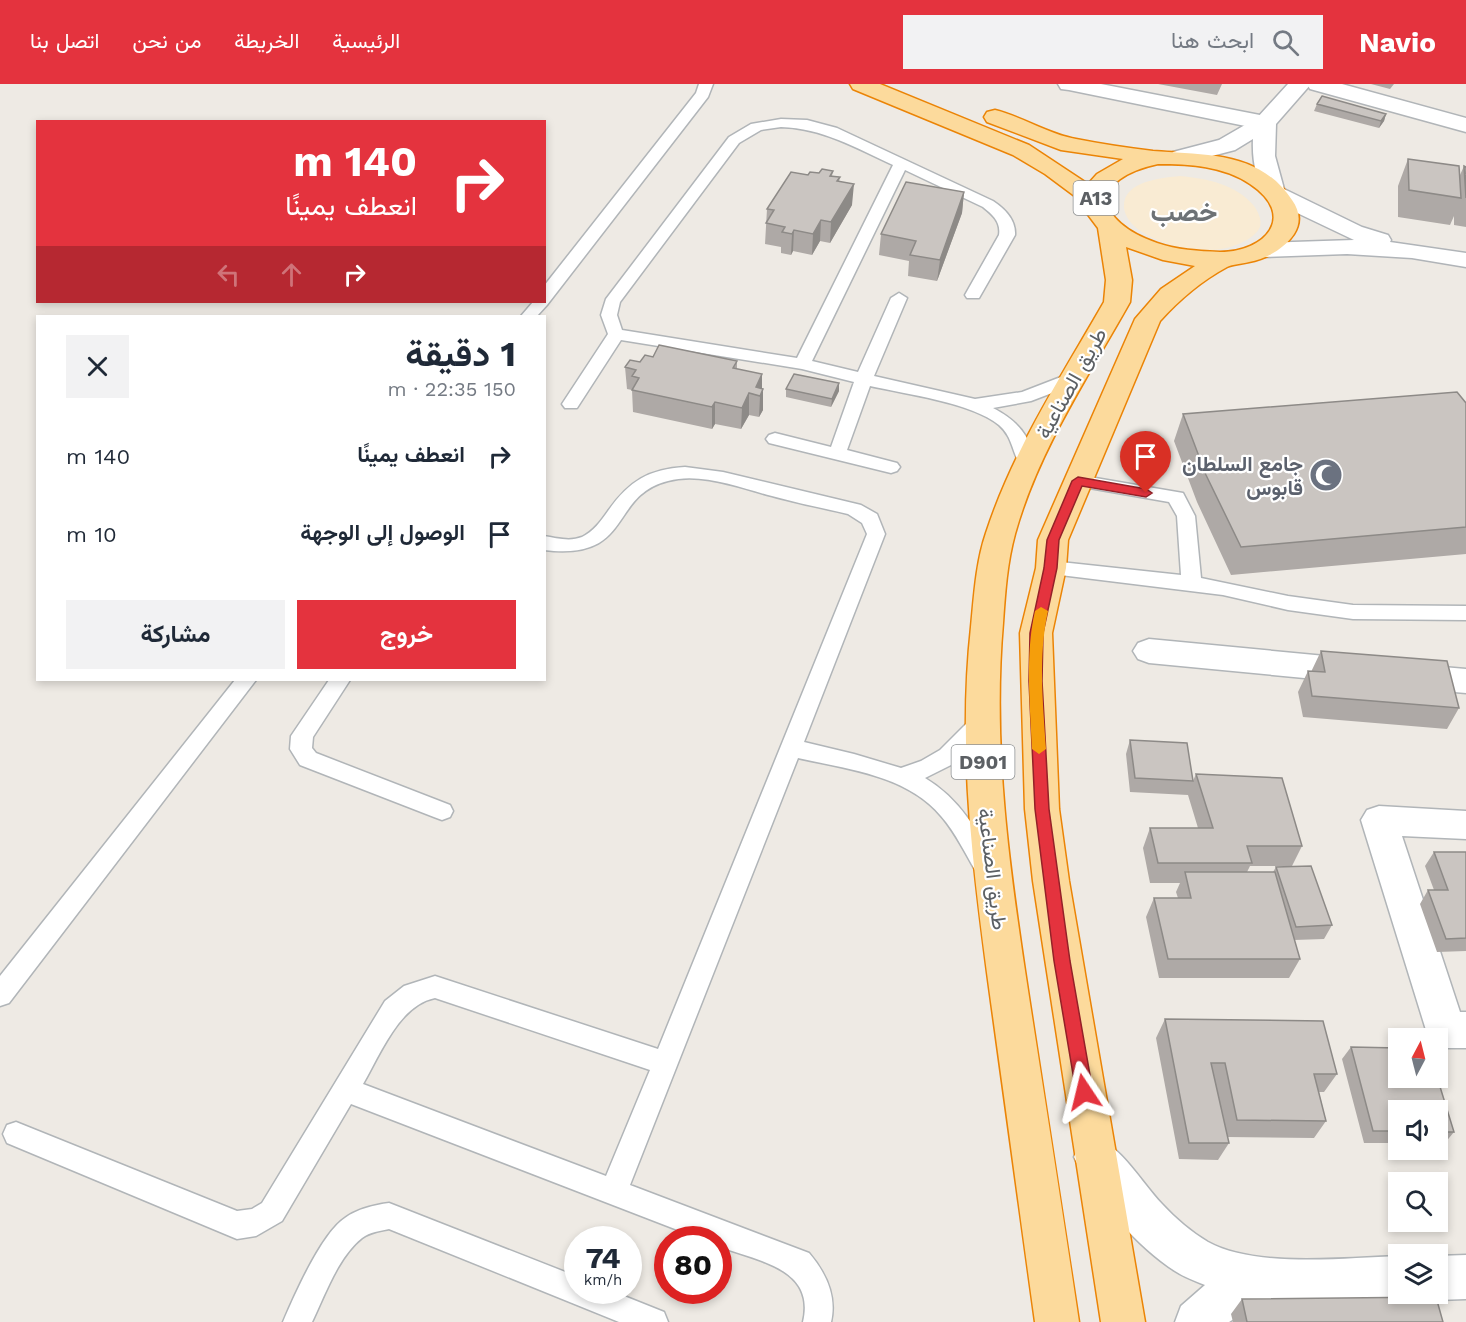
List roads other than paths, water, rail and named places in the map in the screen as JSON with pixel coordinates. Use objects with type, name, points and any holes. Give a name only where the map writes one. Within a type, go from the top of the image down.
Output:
[{"type":"highway","name":"A13","points":[[861,84],[1021,150],[1053,169],[1127,239],[1164,253],[1197,259],[1222,259],[1262,250],[1275,241],[1284,230],[1287,219],[1284,206],[1274,191],[1242,170],[1222,164],[1069,144],[912,84]]},
{"type":"highway","name":"A13","points":[[1103,214],[1096,190],[1111,172],[1124,165],[1169,157]]},
{"type":"highway","name":"طريق الصناعية","points":[[1057,1322],[992,876],[984,795],[982,722],[984,654],[990,592],[1000,535],[1027,462],[1117,302],[1119,280],[1103,214]]},
{"type":"highway","name":"طريق الصناعية","points":[[1123,1322],[1062,961],[1042,809],[1035,681],[1036,633],[1051,568],[1053,540],[1148,319],[1170,294],[1222,259]]},
{"type":"street","points":[[1069,84],[1265,123]]},
{"type":"street","points":[[1169,157],[1227,145],[1265,123],[1300,84]]},
{"type":"street","points":[[1318,84],[1466,125]]},
{"type":"street","points":[[1265,123],[1264,156],[1274,191],[1353,232],[1412,251]]},
{"type":"street","points":[[1262,250],[1347,247],[1412,251],[1466,260]]},
{"type":"street","points":[[1149,651],[1466,681]]},
{"type":"street","points":[[1466,825],[1379,820],[1446,1030],[1466,1030]]},
{"type":"street","points":[[1095,1157],[1145,1219],[1170,1242],[1198,1261],[1228,1274],[1260,1279],[1388,1278]]},
{"type":"street","points":[[1448,1278],[1466,1277]]},
{"type":"street","points":[[1197,1322],[1212,1305],[1234,1290],[1260,1279]]},
{"type":"lane","points":[[546,294],[703,94],[706,84]]},
{"type":"lane","points":[[616,334],[609,321],[608,311],[612,302],[720,158],[744,132],[770,124],[805,123],[832,131],[988,204],[1004,219],[1008,227],[1007,235],[973,295]]},
{"type":"lane","points":[[802,364],[902,163]]},
{"type":"lane","points":[[837,454],[864,379],[899,298]]},
{"type":"lane","points":[[530,315],[540,303]]},
{"type":"lane","points":[[616,334],[802,364],[975,405],[1005,421],[1023,446],[1027,462]]},
{"type":"lane","points":[[572,404],[616,334]]},
{"type":"lane","points":[[975,405],[1025,397],[1072,379]]},
{"type":"lane","points":[[775,439],[891,467]]},
{"type":"lane","points":[[546,543],[563,547],[582,545],[598,537],[632,490],[660,476],[678,473],[713,476],[854,509],[870,519],[875,526],[874,541],[614,1191]]},
{"type":"lane","points":[[1078,481],[1176,497],[1186,516],[1192,584]]},
{"type":"lane","points":[[1051,568],[1192,584],[1288,603],[1353,612],[1466,613]]},
{"type":"lane","points":[[0,995],[245,681]]},
{"type":"lane","points":[[339,681],[302,736],[301,749],[308,759],[442,811]]},
{"type":"lane","points":[[903,776],[938,765],[951,755],[982,722]]},
{"type":"lane","points":[[791,748],[903,776],[921,784],[949,808],[992,876]]},
{"type":"lane","points":[[16,1134],[221,1219],[237,1224],[256,1222],[272,1212],[284,1196],[394,1008],[404,997],[419,989],[435,987],[665,1063]]},
{"type":"lane","points":[[346,1090],[799,1263],[811,1277],[819,1293],[820,1313],[817,1322]]},
{"type":"lane","points":[[297,1322],[338,1248],[351,1230],[369,1219],[389,1216],[654,1322]]},
{"type":"place","name":"جامع السلطان قابوس","points":[[1326,475]]},
{"type":"district","name":"خصب","points":[[1184,212]]}]
